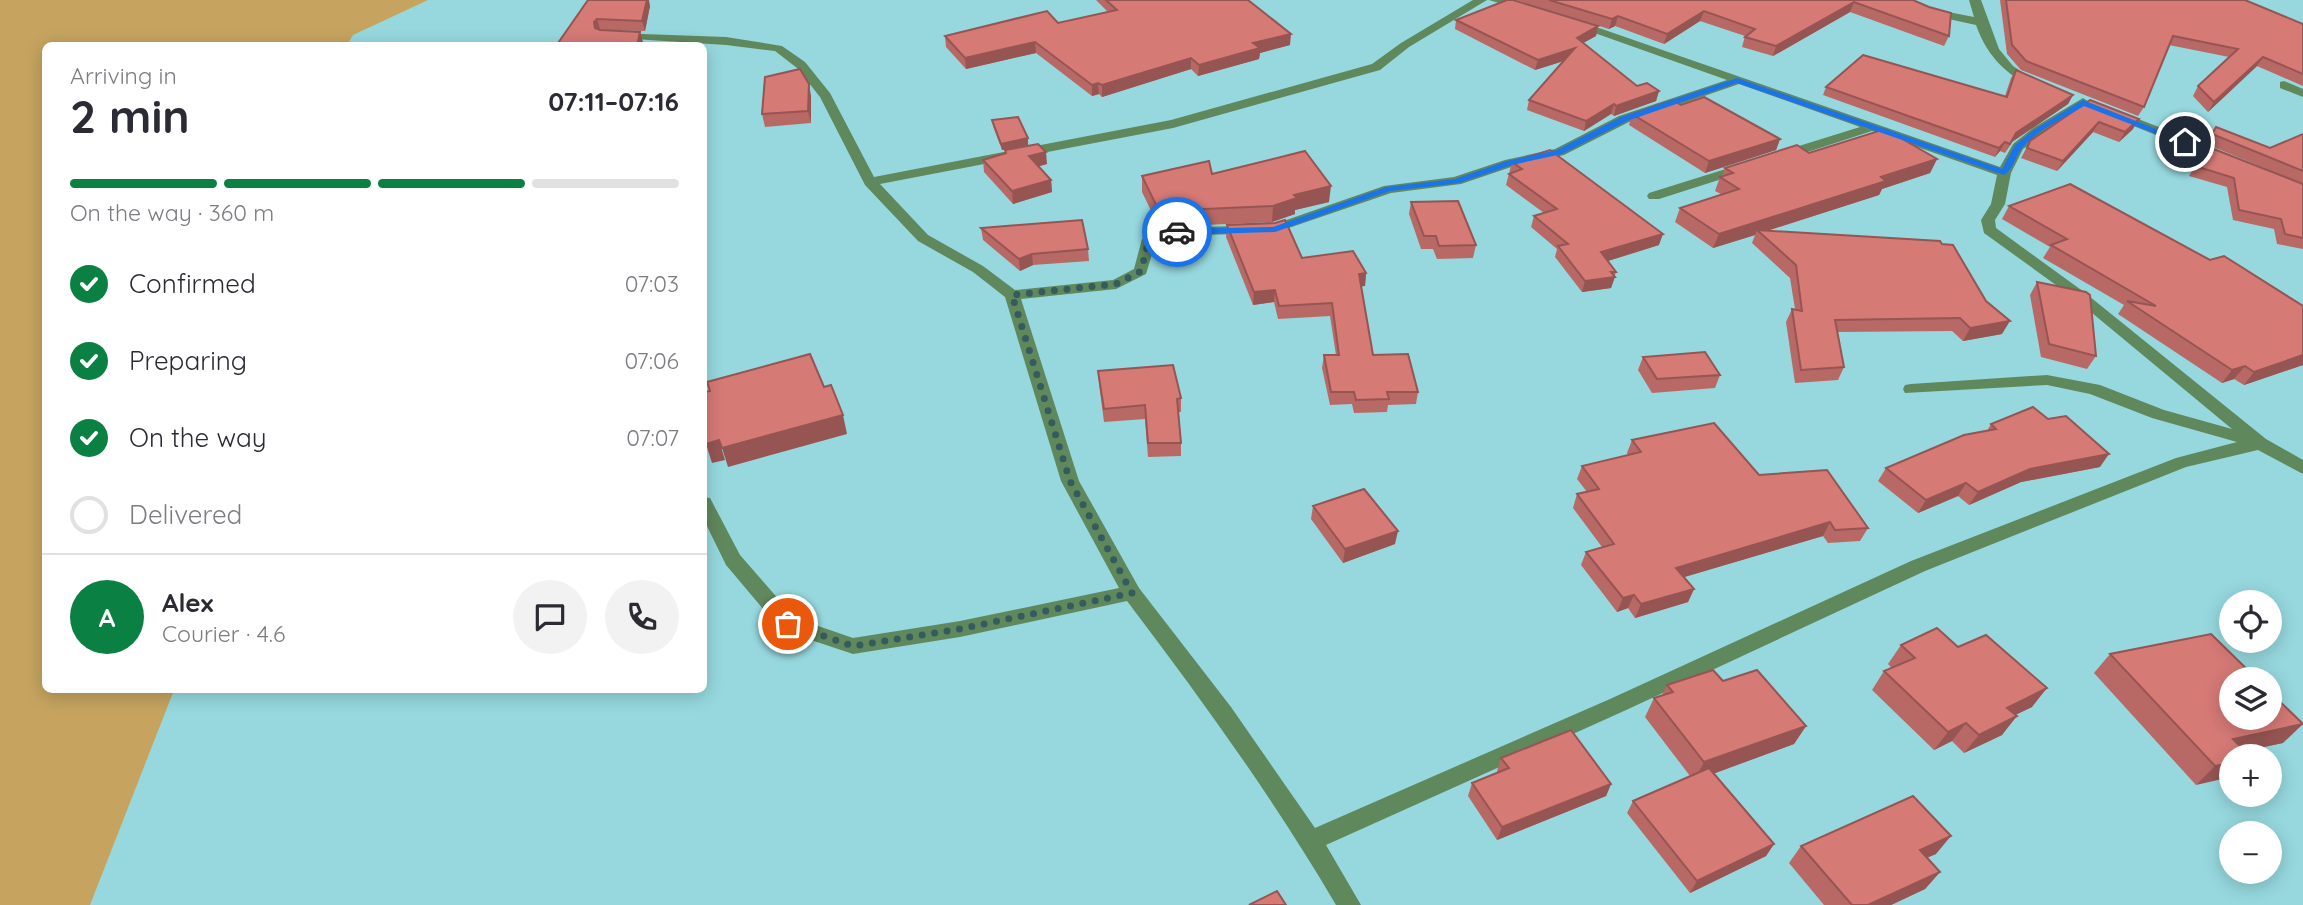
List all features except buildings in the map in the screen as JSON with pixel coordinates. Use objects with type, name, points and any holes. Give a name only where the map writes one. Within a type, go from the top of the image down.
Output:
[{"type":"street","points":[[870,182],[1173,124],[1376,67],[1405,45],[1481,0]]},
{"type":"street","points":[[1495,0],[1542,12]]},
{"type":"street","points":[[1900,0],[1930,12],[1980,22]]},
{"type":"street","points":[[1975,0],[1980,22],[1999,61],[2016,75],[2046,89]]},
{"type":"street","points":[[1567,20],[2004,173]]},
{"type":"street","points":[[604,34],[726,41],[778,48],[801,65],[826,96],[870,182],[923,239],[978,269],[1012,295],[1070,481],[1132,593],[1224,713],[1311,841],[1349,905]]},
{"type":"street","points":[[1012,295],[1116,284],[1141,271],[1149,239],[1165,232],[1275,229],[1389,189],[1456,181],[1510,163],[1559,152],[1624,119],[1737,80]]},
{"type":"street","points":[[2284,85],[2303,93]]},
{"type":"street","points":[[2239,163],[2089,105],[2038,131],[2018,147],[2004,173],[1998,204],[1988,220],[1989,230],[2079,295],[2260,443],[2303,468]]},
{"type":"street","points":[[1654,196],[1875,126]]},
{"type":"street","points":[[1912,389],[2047,380],[2094,389],[2158,414],[2260,443]]},
{"type":"street","points":[[1311,841],[1617,705],[1918,566],[2182,462],[2260,443]]},
{"type":"street","points":[[707,509],[733,560],[788,624],[853,646],[960,629],[1132,593]]},
{"type":"shaded area","points":[[0,0],[428,0],[353,35],[349,42],[42,42],[42,693],[173,693],[90,905],[0,905]]},
{"type":"way so far","points":[[788,624],[853,646],[960,629],[1132,593],[1070,481],[1012,295],[1116,284],[1141,271],[1149,239],[1165,232],[1177,232]]},
{"type":"route","points":[[1177,232],[1275,229],[1389,189],[1456,181],[1510,163],[1559,152],[1624,119],[1737,80],[2004,173],[2018,147],[2083,103],[2185,142]]}]
